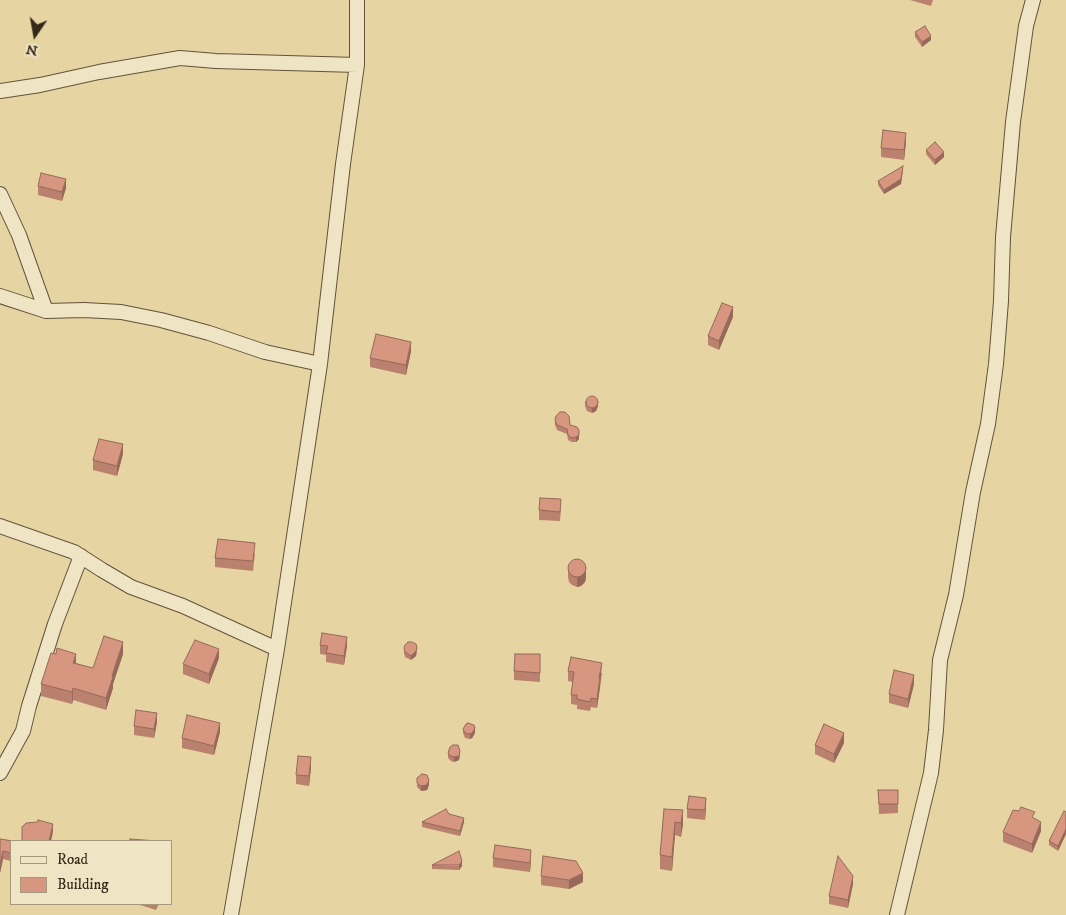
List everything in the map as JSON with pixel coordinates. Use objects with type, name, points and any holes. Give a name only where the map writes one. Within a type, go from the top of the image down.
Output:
[{"type":"street","points":[[230,915],[277,648],[320,364],[357,66],[357,0]]},
{"type":"street","points":[[897,915],[932,773],[940,660],[956,595],[973,492],[988,424],[996,364],[1001,301],[1003,237],[1013,122],[1026,26],[1033,0]]},
{"type":"street","points":[[0,91],[180,58],[357,66]]},
{"type":"street","points":[[0,194],[19,234],[46,311]]},
{"type":"street","points":[[0,296],[46,311],[84,310],[121,312],[162,320],[209,333],[265,352],[320,364]]},
{"type":"street","points":[[0,526],[74,552],[131,587],[183,606],[277,648]]},
{"type":"street","points":[[0,773],[23,731],[55,624],[81,556]]},
{"type":"building","points":[[925,26],[931,36],[922,42],[915,32]]},
{"type":"building","points":[[883,130],[906,133],[904,150],[881,148]]},
{"type":"building","points":[[935,142],[944,152],[935,160],[926,150]]},
{"type":"building","points":[[903,166],[901,179],[884,190],[878,181]]},
{"type":"building","points":[[41,173],[66,179],[62,192],[38,186]]},
{"type":"building","points":[[722,303],[733,307],[719,341],[708,336]]},
{"type":"building","points":[[376,334],[411,342],[406,365],[370,358]]},
{"type":"building","points":[[590,396],[594,396],[598,402],[594,408],[590,408],[586,404],[586,400]]},
{"type":"building","points":[[560,412],[565,412],[569,416],[570,425],[577,427],[579,435],[572,438],[568,435],[567,429],[557,425],[555,420]]},
{"type":"building","points":[[99,439],[123,444],[117,466],[93,460]]},
{"type":"building","points":[[540,498],[561,499],[560,512],[539,510]]},
{"type":"building","points":[[218,539],[255,543],[253,561],[215,558]]},
{"type":"building","points":[[577,559],[583,562],[586,568],[583,574],[577,577],[571,574],[568,568],[571,562]]},
{"type":"building","points":[[322,633],[347,637],[344,656],[326,653],[328,646],[320,645]]},
{"type":"building","points":[[104,636],[123,642],[106,698],[73,688],[72,692],[41,684],[51,653],[56,654],[57,648],[76,654],[73,663],[93,668]]},
{"type":"building","points":[[195,640],[219,649],[209,674],[183,664]]},
{"type":"building","points":[[408,642],[416,644],[417,648],[411,656],[405,652],[404,648]]},
{"type":"building","points":[[515,654],[540,654],[540,673],[514,671]]},
{"type":"building","points":[[571,657],[602,663],[597,699],[591,698],[590,702],[577,699],[577,695],[571,695],[574,672],[568,671]]},
{"type":"building","points":[[894,670],[914,675],[908,699],[889,694]]},
{"type":"building","points":[[136,710],[157,713],[154,729],[134,726]]},
{"type":"building","points":[[187,715],[220,723],[214,746],[182,738]]},
{"type":"building","points":[[468,723],[474,725],[475,728],[470,734],[465,733],[463,729]]},
{"type":"building","points":[[824,724],[844,733],[834,754],[815,745]]},
{"type":"building","points":[[453,745],[458,745],[459,756],[454,757],[448,753]]},
{"type":"building","points":[[298,756],[311,757],[309,776],[296,775]]},
{"type":"building","points":[[422,774],[427,775],[429,780],[427,785],[421,786],[417,783],[417,778]]},
{"type":"building","points":[[878,790],[898,790],[898,804],[879,804]]},
{"type":"building","points":[[689,796],[706,798],[705,810],[687,809]]},
{"type":"building","points":[[1021,807],[1035,812],[1032,817],[1041,822],[1032,844],[1003,832],[1013,810],[1019,811]]},
{"type":"building","points":[[446,809],[449,814],[464,818],[460,831],[422,822]]},
{"type":"building","points":[[664,809],[683,810],[681,823],[675,822],[672,857],[660,855]]},
{"type":"building","points":[[1064,811],[1066,812],[1066,829],[1058,846],[1049,841]]},
{"type":"building","points":[[38,820],[53,824],[49,840],[22,840],[22,827],[26,823],[38,822]]},
{"type":"building","points":[[0,839],[10,841],[10,853],[3,851],[0,866]]},
{"type":"building","points":[[495,845],[531,850],[530,863],[493,858]]},
{"type":"building","points":[[459,851],[462,861],[459,865],[432,865]]},
{"type":"building","points":[[543,856],[576,861],[583,873],[569,880],[541,876]]},
{"type":"building","points":[[838,856],[853,876],[848,900],[829,896]]}]
